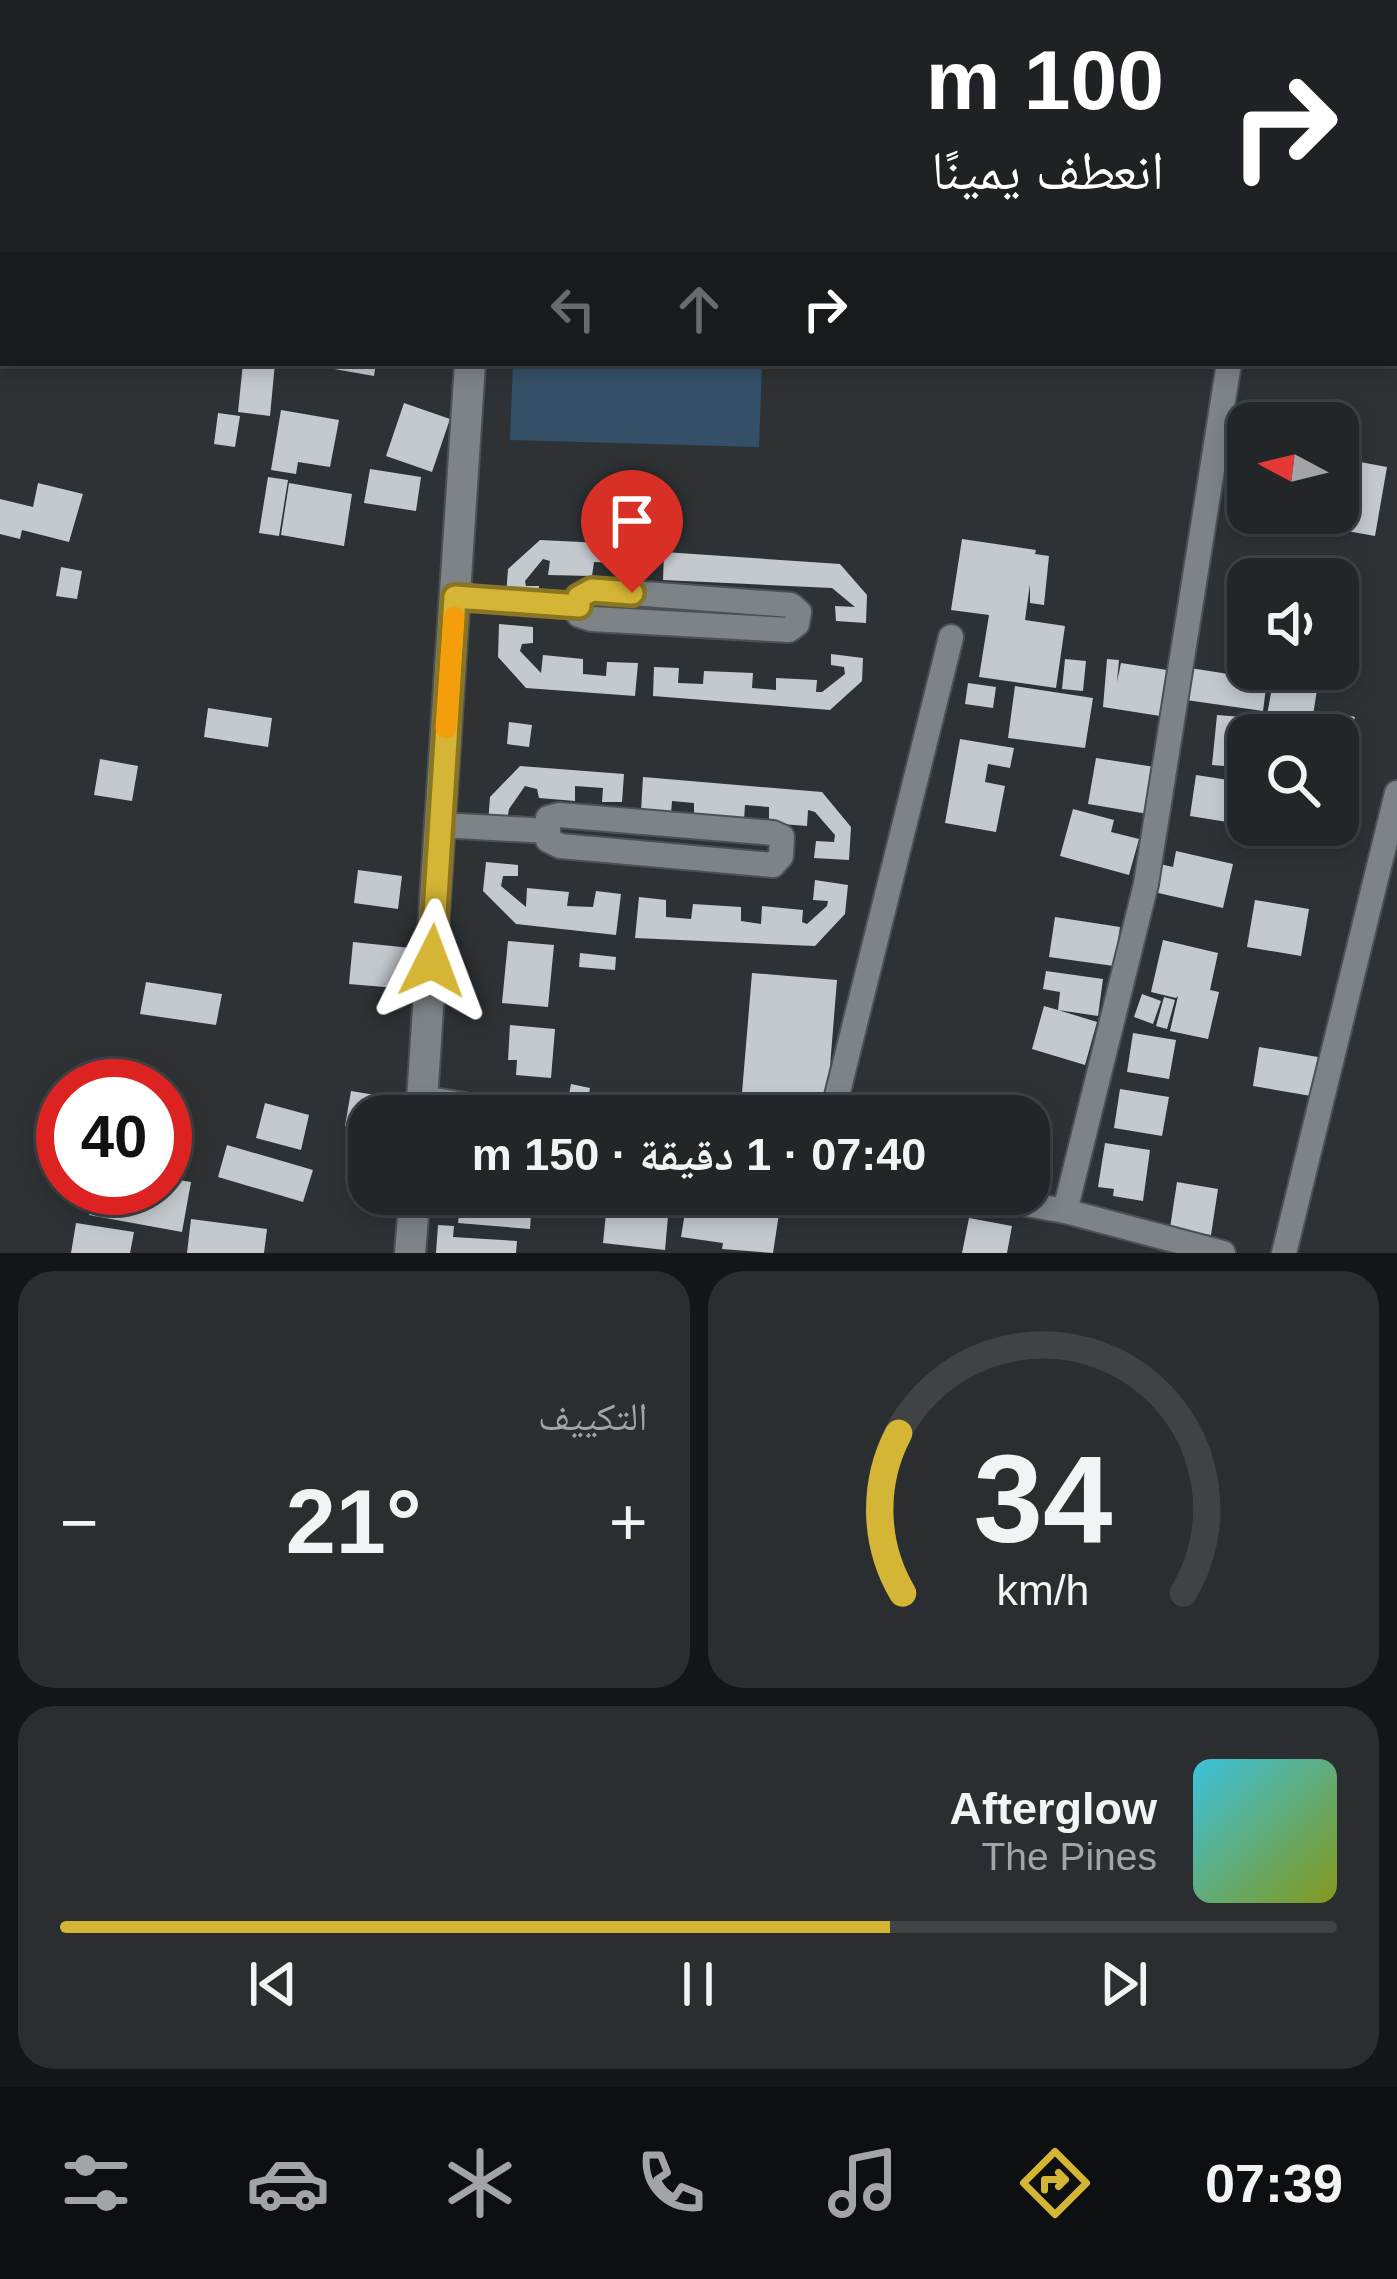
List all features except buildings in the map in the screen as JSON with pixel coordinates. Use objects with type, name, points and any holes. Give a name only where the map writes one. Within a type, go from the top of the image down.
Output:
[{"type":"street","points":[[423,1095],[470,366]]},
{"type":"street","points":[[1065,1211],[1146,884],[1228,366]]},
{"type":"street","points":[[592,590],[791,605],[800,613],[789,630],[592,619],[579,616],[579,606],[579,597],[592,590]]},
{"type":"street","points":[[455,597],[579,606]]},
{"type":"street","points":[[837,1095],[951,637]]},
{"type":"street","points":[[1284,1253],[1397,793]]},
{"type":"street","points":[[559,815],[773,832],[782,837],[781,856],[773,865],[560,846],[548,840],[548,830],[548,818],[559,815]]},
{"type":"street","points":[[440,824],[548,830]]},
{"type":"street","points":[[1050,1208],[1223,1253]]},
{"type":"street","points":[[410,1253],[413,1215]]},
{"type":"shaded area","points":[[513,366],[762,366],[759,447],[510,440]]},
{"type":"slow traffic","points":[[446,728],[454,617]]},
{"type":"route","points":[[432,961],[455,597],[579,606],[579,597],[592,590],[632,593]]}]
